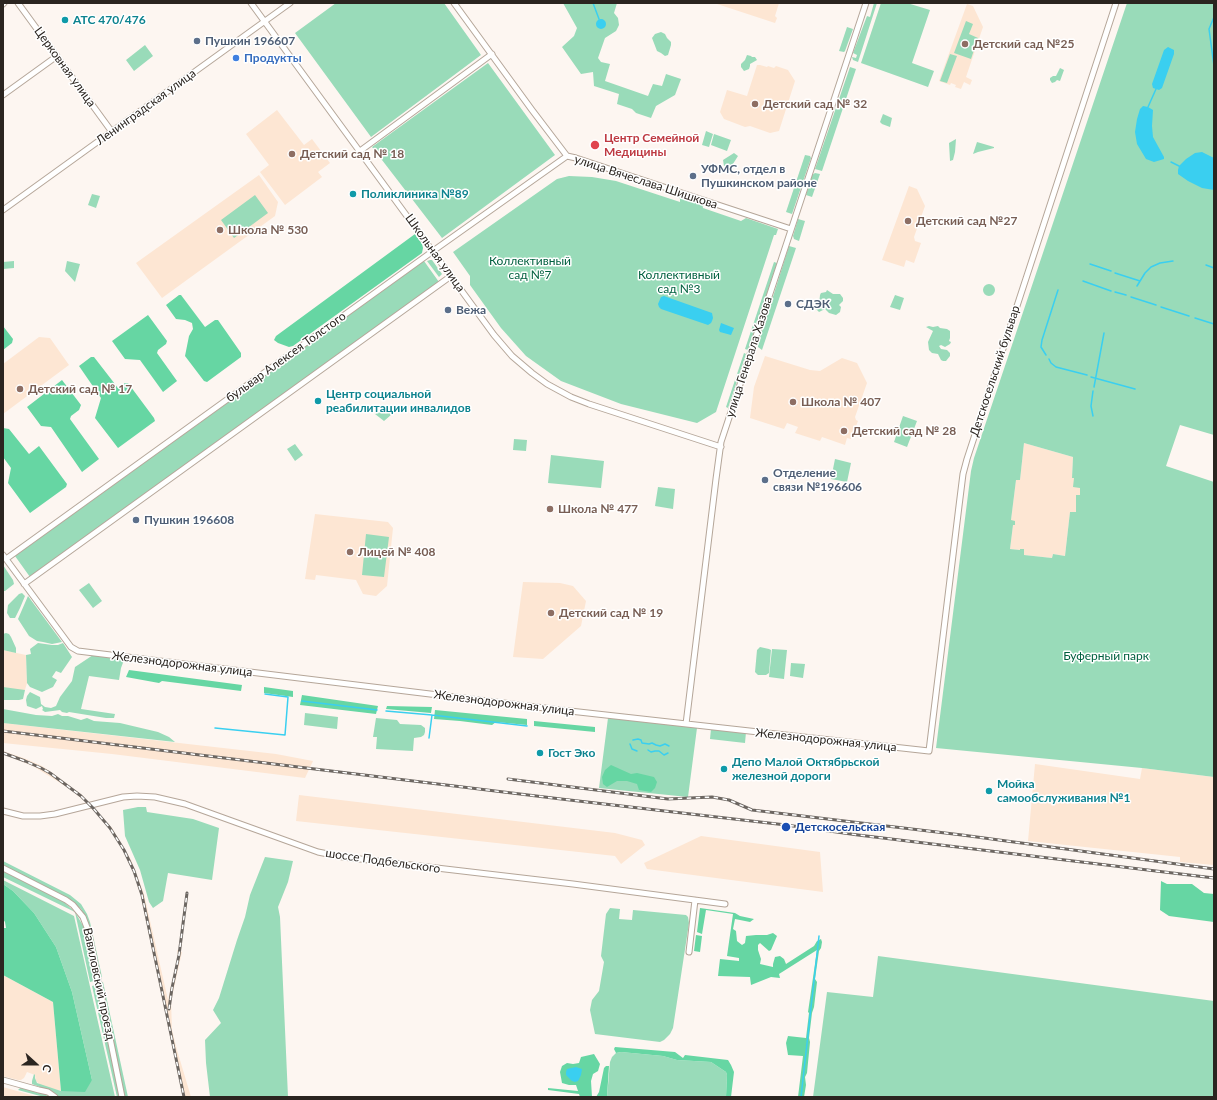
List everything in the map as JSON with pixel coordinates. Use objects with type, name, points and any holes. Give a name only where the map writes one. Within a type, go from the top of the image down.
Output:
[{"type":"street","name":"Церковная улица","points":[[18,3],[112,132]]},
{"type":"street","name":"Школьная улица","points":[[251,3],[502,346],[522,365],[547,384],[571,397],[721,447]]},
{"type":"street","name":"Ленинградская улица","points":[[3,210],[290,3]]},
{"type":"street","name":"улица Вячеслава Шишкова","points":[[454,3],[567,156],[791,229]]},
{"type":"street","name":"улица Генерала Хазова","points":[[686,724],[716,479],[724,432],[866,3]]},
{"type":"street","name":"Детскосельский бульвар","points":[[929,751],[966,459],[1116,3]]},
{"type":"street","points":[[360,151],[492,54]]},
{"type":"street","points":[[3,95],[57,56]]},
{"type":"street","name":"бульвар Алексея Толстого","points":[[5,557],[567,156]]},
{"type":"street","points":[[5,557],[24,584],[451,276]]},
{"type":"street","name":"Железнодорожная улица","points":[[24,584],[71,647],[78,651],[686,724],[929,751]]},
{"type":"street","name":"шоссе Подбельского","points":[[3,811],[23,816],[40,816],[55,814],[123,797],[155,797],[185,804],[318,852],[343,857],[573,884],[725,904]]},
{"type":"street","name":"Вавиловский проезд","points":[[3,868],[66,900],[83,916],[88,930],[122,1097]]},
{"type":"street","points":[[689,952],[695,900]]},
{"type":"street","points":[[3,1080],[44,1091],[55,1097]]},
{"type":"shaded area","points":[[714,3],[779,3],[775,16],[777,18],[775,23]]},
{"type":"shaded area","name":"Детский сад №25","points":[[967,4],[973,6],[983,27],[966,77],[972,80],[970,85],[964,82],[961,89],[955,87],[956,85],[951,83],[950,85],[939,81]]},
{"type":"shaded area","name":"Детский сад № 32","points":[[757,65],[774,68],[776,66],[788,70],[795,81],[779,131],[770,133],[750,126],[745,127],[724,119],[720,112],[727,90],[747,96]]},
{"type":"shaded area","name":"Детский сад № 18","points":[[277,110],[304,145],[312,139],[330,163],[318,172],[322,177],[285,205],[260,172],[269,165],[246,134]]},
{"type":"shaded area","name":"Школа № 530","points":[[259,175],[278,202],[275,216],[162,298],[136,263]]},
{"type":"shaded area","name":"Детский сад №27","points":[[909,186],[917,189],[925,206],[914,237],[915,241],[921,243],[914,263],[906,260],[904,267],[882,260]]},
{"type":"shaded area","name":"Детский сад № 17","points":[[39,337],[50,338],[69,365],[3,414],[3,364]]},
{"type":"shaded area","name":"Школа № 407","points":[[765,356],[810,370],[820,371],[842,358],[857,363],[867,383],[855,417],[858,421],[851,439],[847,438],[845,445],[822,437],[820,441],[795,433],[798,427],[787,423],[784,429],[750,418],[754,387]]},
{"type":"shaded area","points":[[1024,443],[1073,457],[1072,478],[1074,478],[1080,488],[1080,495],[1076,495],[1076,512],[1070,512],[1065,556],[1053,554],[1052,558],[1024,555],[1020,550],[1010,549],[1013,525],[1011,520],[1016,480],[1020,480]]},
{"type":"shaded area","name":"Лицей № 408","points":[[315,514],[388,522],[393,528],[387,586],[376,596],[363,594],[356,580],[316,575],[315,580],[305,579]]},
{"type":"shaded area","name":"Детский сад № 19","points":[[523,582],[560,583],[573,586],[586,601],[581,626],[543,659],[513,657]]},
{"type":"shaded area","points":[[3,650],[26,655],[27,683],[25,690],[3,696]]},
{"type":"shaded area","points":[[3,723],[276,754],[313,761],[305,778],[112,754],[3,743]]},
{"type":"shaded area","points":[[3,751],[42,766],[51,772],[82,795],[112,828],[131,860],[144,894],[168,1000],[178,955],[177,950],[182,952],[171,1001],[172,1030],[191,1097],[183,1097],[141,896],[133,871],[123,850],[110,829],[87,803],[70,789],[33,766],[3,754]]},
{"type":"shaded area","points":[[1035,764],[1140,779],[1142,768],[1214,777],[1214,865],[1180,862],[1180,857],[1028,841]]},
{"type":"shaded area","points":[[299,795],[615,833],[642,840],[645,845],[621,864],[615,856],[296,821]]},
{"type":"shaded area","points":[[701,836],[820,852],[823,892],[647,869],[644,863]]},
{"type":"shaded area","points":[[3,975],[53,1002],[61,1091],[40,1085],[36,1081],[35,1075],[27,1072],[21,1080],[3,1076]]},
{"type":"shaded area","points":[[3,1087],[38,1097],[3,1097]]},
{"type":"green space","points":[[336,3],[444,3],[481,55],[371,137],[295,33]]},
{"type":"green space","points":[[563,3],[617,3],[614,13],[618,18],[619,25],[616,31],[605,38],[598,58],[601,62],[610,64],[605,81],[648,96],[653,84],[662,86],[666,74],[681,79],[675,95],[656,106],[651,118],[617,104],[619,94],[594,86],[593,72],[581,74],[562,47],[574,36],[577,28]]},
{"type":"green space","points":[[874,3],[877,3],[858,62],[853,60],[852,57],[856,58],[857,55],[853,53],[867,16],[870,17]]},
{"type":"green space","points":[[881,3],[907,3],[930,10],[912,63],[934,71],[928,87],[861,63]]},
{"type":"green space","name":"Буферный парк","points":[[1127,3],[1214,3],[1214,435],[1180,425],[1166,466],[1214,482],[1214,777],[1142,768],[936,748],[971,471],[974,458]],"holes":[[[1024,443],[1073,457],[1073,487],[1080,488],[1080,495],[1076,495],[1076,512],[1070,512],[1065,556],[1053,554],[1052,558],[1024,555],[1024,549],[1010,549],[1013,525],[1015,525],[1015,521],[1011,520],[1016,480],[1020,480]]]},
{"type":"green space","points":[[966,21],[973,24],[969,34],[978,38],[971,59],[954,53]]},
{"type":"green space","points":[[847,27],[853,29],[845,51],[839,51]]},
{"type":"green space","points":[[661,32],[665,34],[671,42],[668,55],[665,56],[657,51],[652,38],[655,34]]},
{"type":"green space","points":[[145,45],[153,56],[134,71],[126,60]]},
{"type":"green space","points":[[950,54],[957,56],[947,83],[940,81]]},
{"type":"green space","points":[[747,55],[755,57],[757,60],[750,64],[749,69],[744,71],[741,64]]},
{"type":"green space","points":[[488,63],[555,155],[442,238],[372,147]]},
{"type":"green space","points":[[850,67],[856,69],[822,171],[815,169]]},
{"type":"green space","points":[[1060,68],[1064,70],[1060,81],[1057,80],[1052,83],[1050,78],[1056,76]]},
{"type":"green space","points":[[883,114],[892,118],[890,127],[880,122]]},
{"type":"green space","points":[[706,131],[713,134],[709,147],[702,145]]},
{"type":"green space","points":[[714,134],[731,140],[727,151],[711,145]]},
{"type":"green space","points":[[956,139],[953,160],[950,161],[949,143]]},
{"type":"green space","points":[[977,142],[994,147],[994,148],[973,154]]},
{"type":"green space","points":[[734,153],[738,156],[731,167],[724,166],[723,160]]},
{"type":"green space","points":[[805,155],[810,156],[811,158],[792,214],[786,212]]},
{"type":"green space","points":[[815,173],[820,174],[812,197],[806,195],[812,175]]},
{"type":"green space","points":[[569,176],[592,177],[616,181],[680,202],[679,196],[702,203],[703,208],[741,221],[746,218],[778,229],[776,235],[774,235],[716,412],[697,423],[621,404],[561,381],[526,356],[501,328],[470,285],[470,276],[453,252],[557,179]]},
{"type":"green space","points":[[92,194],[100,196],[96,208],[88,205]]},
{"type":"green space","points":[[255,195],[268,213],[234,238],[221,220]]},
{"type":"green space","points":[[798,219],[805,221],[799,241],[794,239],[793,236]]},
{"type":"green space","points":[[415,234],[422,244],[422,253],[293,346],[289,347],[274,340],[276,336]]},
{"type":"green space","points":[[789,246],[796,248],[762,350],[758,347],[758,344]]},
{"type":"green space","points":[[432,260],[442,274],[439,277],[427,261]]},
{"type":"green space","points":[[14,261],[14,268],[3,269],[3,262]]},
{"type":"green space","points":[[67,261],[80,264],[75,282],[65,271]]},
{"type":"green space","points":[[424,261],[439,282],[30,577],[15,556]]},
{"type":"green space","points":[[774,262],[777,263],[748,350],[745,349]]},
{"type":"green space","points":[[987,284],[991,284],[995,290],[991,296],[987,296],[983,292],[983,288]]},
{"type":"green space","points":[[827,290],[833,294],[840,294],[843,298],[843,301],[839,305],[841,307],[840,312],[836,315],[829,313],[825,309],[819,312],[815,308],[819,305],[821,293],[826,292]]},
{"type":"green space","points":[[181,295],[205,327],[215,320],[218,320],[241,353],[241,357],[207,382],[204,381],[185,356],[189,336],[193,329],[192,323],[185,320],[176,319],[166,305]]},
{"type":"green space","points":[[895,295],[904,298],[900,310],[890,307]]},
{"type":"green space","points":[[148,315],[167,341],[157,353],[177,381],[163,392],[140,360],[125,359],[112,341]]},
{"type":"green space","points":[[3,326],[13,339],[12,343],[3,350]]},
{"type":"green space","points":[[938,326],[950,331],[950,344],[945,347],[941,345],[939,346],[941,349],[947,350],[950,353],[950,356],[946,361],[941,360],[938,354],[932,353],[929,350],[928,342],[933,331],[926,327]]},
{"type":"green space","points":[[744,353],[746,354],[728,408],[726,407]]},
{"type":"green space","points":[[91,357],[94,357],[118,388],[125,383],[128,383],[155,421],[118,448],[95,418],[101,398],[79,366]]},
{"type":"green space","points":[[62,380],[81,405],[79,410],[71,416],[70,419],[99,459],[82,472],[51,427],[41,426],[27,407]]},
{"type":"green space","points":[[387,408],[391,415],[384,421],[375,414]]},
{"type":"green space","points":[[903,416],[917,421],[907,447],[894,442]]},
{"type":"green space","points":[[3,428],[9,429],[29,454],[39,446],[67,484],[66,487],[30,513],[8,483],[11,468],[3,457]]},
{"type":"green space","points":[[514,439],[527,440],[526,451],[513,450]]},
{"type":"green space","points":[[295,444],[303,455],[295,461],[287,449]]},
{"type":"green space","points":[[551,455],[604,461],[601,488],[548,483]]},
{"type":"green space","points":[[835,459],[851,463],[847,482],[831,479]]},
{"type":"green space","points":[[658,487],[675,489],[673,509],[655,506]]},
{"type":"green space","points":[[366,534],[389,537],[384,577],[362,575]]},
{"type":"green space","points":[[3,565],[14,584],[5,591],[3,591]]},
{"type":"green space","points":[[89,583],[102,601],[93,608],[79,590]]},
{"type":"green space","points":[[22,593],[25,596],[20,608],[15,618],[10,618],[7,613],[8,605]]},
{"type":"green space","points":[[28,596],[62,642],[52,644],[37,641],[29,636],[18,619]]},
{"type":"green space","points":[[6,633],[11,637],[16,648],[16,653],[3,650],[3,634]]},
{"type":"green space","points":[[38,643],[58,645],[63,643],[72,657],[61,673],[56,671],[52,677],[57,680],[53,687],[42,692],[30,687],[27,683],[26,655],[31,654],[30,649]]},
{"type":"green space","points":[[760,647],[771,650],[769,673],[766,675],[758,675],[755,672],[757,650]]},
{"type":"green space","points":[[772,649],[787,650],[784,679],[769,677]]},
{"type":"green space","points":[[93,655],[124,660],[119,680],[89,676],[81,709],[115,714],[114,718],[69,712],[67,713],[60,710],[45,712],[42,710],[42,706],[36,709],[27,706],[26,700],[30,692],[40,697],[41,704],[45,707],[51,708],[56,706],[60,697],[72,681],[75,667]]},
{"type":"green space","points":[[791,663],[805,664],[803,678],[790,676]]},
{"type":"green space","points":[[129,670],[242,685],[241,691],[162,681],[159,683],[126,677]]},
{"type":"green space","points":[[3,687],[25,690],[23,699],[3,700]]},
{"type":"green space","points":[[264,687],[293,691],[293,697],[264,693]]},
{"type":"green space","points":[[302,695],[378,706],[376,714],[300,705]]},
{"type":"green space","points":[[387,706],[432,707],[431,713],[386,709]]},
{"type":"green space","points":[[3,709],[36,715],[52,716],[58,714],[81,720],[87,718],[94,721],[120,723],[158,732],[169,737],[175,742],[3,723]]},
{"type":"green space","points":[[435,710],[527,719],[527,725],[496,722],[492,725],[434,719]]},
{"type":"green space","points":[[305,713],[338,717],[337,729],[304,725]]},
{"type":"green space","points":[[376,718],[397,720],[400,724],[421,725],[425,728],[425,732],[421,737],[414,738],[413,751],[376,749],[377,737],[373,737]]},
{"type":"green space","points":[[608,718],[697,728],[688,797],[599,788]]},
{"type":"green space","points":[[534,721],[595,727],[595,732],[534,726]]},
{"type":"green space","points":[[711,729],[746,732],[745,743],[710,739]]},
{"type":"green space","points":[[611,765],[631,774],[637,773],[654,777],[657,782],[655,788],[651,792],[639,790],[637,784],[627,781],[617,781],[607,787],[603,784],[602,777],[605,770]]},
{"type":"green space","points":[[146,807],[147,812],[193,819],[219,828],[212,880],[168,873],[163,901],[153,908],[149,902],[140,870],[125,836],[123,810]]},
{"type":"green space","points":[[265,857],[293,861],[288,882],[278,907],[280,917],[288,1097],[210,1097],[205,1040],[221,1023],[213,1010],[219,998],[245,917],[250,895]]},
{"type":"green space","points":[[3,861],[70,895],[81,904],[90,922],[102,977],[100,977],[88,923],[81,909],[67,898],[3,865]]},
{"type":"green space","points":[[3,871],[64,902],[75,912],[3,877]]},
{"type":"green space","points":[[3,880],[74,916],[115,1097],[59,1097],[53,1092],[32,1084],[34,1074],[37,1083],[61,1091],[92,1080],[72,992],[56,947],[34,913],[13,891],[3,884]]},
{"type":"green space","points":[[1161,881],[1167,884],[1192,884],[1204,893],[1214,894],[1214,922],[1169,916],[1160,910]]},
{"type":"green space","points":[[3,884],[13,891],[34,913],[56,947],[72,992],[92,1080],[85,1092],[61,1091],[53,1002],[3,975],[3,928],[6,928],[3,919]]},
{"type":"green space","points":[[610,908],[620,909],[619,919],[632,920],[633,910],[686,915],[688,917],[689,923],[673,1028],[670,1034],[660,1042],[595,1034],[590,1010],[592,1000],[599,991],[604,962],[601,956],[606,914]]},
{"type":"green space","points":[[700,908],[735,913],[740,916],[754,919],[750,922],[735,919],[733,929],[736,931],[737,941],[742,945],[745,943],[746,936],[767,935],[773,933],[777,936],[771,950],[769,951],[760,943],[758,945],[761,959],[760,964],[773,967],[775,957],[780,956],[784,959],[786,964],[814,946],[817,941],[821,939],[822,942],[819,951],[815,979],[817,982],[809,1038],[810,1042],[804,1097],[798,1097],[803,1056],[788,1055],[786,1043],[788,1036],[806,1038],[808,1012],[817,950],[779,974],[780,978],[771,977],[751,985],[750,977],[718,976],[720,959],[739,961],[739,958],[727,956],[733,914],[706,910],[702,934],[697,932]]},
{"type":"green space","points":[[75,912],[85,929],[95,979],[94,981],[90,982]]},
{"type":"green space","points":[[696,935],[702,936],[700,952],[694,951]]},
{"type":"green space","points":[[878,956],[1214,1001],[1214,1097],[813,1097],[827,992],[873,997]]},
{"type":"green space","points":[[101,982],[103,982],[128,1097],[125,1097]]},
{"type":"green space","points":[[95,985],[97,987],[120,1097],[117,1097],[92,986]]},
{"type":"green space","points":[[615,1047],[675,1052],[683,1058],[685,1055],[728,1060],[734,1072],[731,1097],[726,1097],[726,1072],[711,1062],[677,1060],[663,1056],[621,1052],[616,1053],[614,1049]]},
{"type":"green space","points":[[621,1052],[663,1056],[677,1060],[711,1062],[726,1072],[726,1097],[607,1097],[610,1062],[616,1053]]},
{"type":"green space","points":[[594,1054],[600,1064],[598,1071],[593,1074],[591,1081],[592,1097],[580,1097],[579,1094],[548,1090],[548,1088],[578,1091],[576,1085],[562,1083],[560,1072],[562,1066],[567,1063],[579,1063],[581,1057]]},
{"type":"green space","points":[[609,1066],[607,1097],[596,1097],[599,1092],[604,1068]]},
{"type":"green space","points":[[21,1087],[50,1097],[44,1097],[18,1090]]},
{"type":"water","points":[[599,19],[603,19],[605,20],[605,28],[599,29],[596,26],[596,22]]},
{"type":"water","points":[[1168,47],[1174,50],[1174,54],[1162,88],[1159,90],[1153,88],[1152,84],[1164,50]]},
{"type":"water","points":[[1143,106],[1153,110],[1153,137],[1164,157],[1164,159],[1154,162],[1146,159],[1137,144],[1135,132],[1137,119],[1140,109]]},
{"type":"water","points":[[1202,152],[1214,158],[1214,190],[1202,188],[1178,174],[1179,166],[1186,159],[1195,153]]},
{"type":"water","points":[[664,296],[712,313],[713,318],[711,323],[708,325],[661,309],[658,304],[661,297]]},
{"type":"water","points":[[721,323],[734,328],[731,335],[720,332],[719,330]]},
{"type":"water","points":[[576,1067],[582,1069],[578,1081],[575,1082],[566,1075],[566,1072],[567,1069]]},
{"type":"waterway","points":[[593,3],[599,19]]},
{"type":"waterway","points":[[1214,17],[1209,29],[1214,66]]},
{"type":"waterway","points":[[1148,107],[1156,89]]},
{"type":"waterway","points":[[1171,162],[1179,166]]},
{"type":"waterway","points":[[1137,286],[1145,273],[1151,267],[1160,263],[1173,261]]},
{"type":"waterway","points":[[1090,264],[1111,271]]},
{"type":"waterway","points":[[1206,265],[1214,268]]},
{"type":"waterway","points":[[1115,273],[1140,281]]},
{"type":"waterway","points":[[1083,281],[1111,291]]},
{"type":"waterway","points":[[1046,355],[1041,347],[1042,340],[1058,290]]},
{"type":"waterway","points":[[1115,292],[1126,295]]},
{"type":"waterway","points":[[1131,297],[1156,305]]},
{"type":"waterway","points":[[1161,307],[1189,316]]},
{"type":"waterway","points":[[1195,318],[1214,324]]},
{"type":"waterway","points":[[1094,387],[1104,333]]},
{"type":"waterway","points":[[1049,359],[1056,367],[1087,375]]},
{"type":"waterway","points":[[1091,377],[1135,389]]},
{"type":"waterway","points":[[1093,391],[1091,406],[1093,416]]},
{"type":"waterway","points":[[215,728],[285,735],[288,697],[265,694]]},
{"type":"waterway","points":[[302,701],[377,710]]},
{"type":"waterway","points":[[386,711],[527,726]]},
{"type":"waterway","points":[[429,738],[432,715]]},
{"type":"waterway","points":[[633,740],[638,739],[641,740],[642,743],[652,743],[660,746],[665,744],[669,746]]},
{"type":"waterway","points":[[630,744],[632,749],[637,751]]},
{"type":"waterway","points":[[648,750],[651,752],[659,751],[664,755],[668,753]]},
{"type":"waterway","points":[[801,1097],[819,936]]},
{"type":"railway","points":[[3,731],[1214,878]]},
{"type":"railway","points":[[3,753],[41,768],[81,796],[110,828],[124,850],[134,871],[142,895],[184,1097]]},
{"type":"railway","points":[[508,779],[668,799],[712,797],[729,800],[752,810],[962,835],[1214,869]]},
{"type":"railway","points":[[169,1009],[179,955],[187,893]]},
{"type":"place","name":"АТС 470/476","points":[[65,20]]},
{"type":"place","name":"Пушкин 196607","points":[[197,41]]},
{"type":"place","name":"Детский сад №25","points":[[965,44]]},
{"type":"place","name":"Продукты","points":[[236,58]]},
{"type":"place","name":"Детский сад № 32","points":[[755,104]]},
{"type":"place","name":"Центр Семейной Медицины","points":[[595,145]]},
{"type":"place","name":"Детский сад № 18","points":[[292,154]]},
{"type":"place","name":"УФМС, отдел в Пушкинском районе","points":[[693,176]]},
{"type":"place","name":"Поликлиника №89","points":[[353,194]]},
{"type":"place","name":"Детский сад №27","points":[[908,221]]},
{"type":"place","name":"Школа № 530","points":[[220,230]]},
{"type":"place","name":"СДЭК","points":[[788,304]]},
{"type":"place","name":"Вежа","points":[[448,310]]},
{"type":"place","name":"Детский сад № 17","points":[[20,389]]},
{"type":"place","name":"Центр социальной реабилитации инвалидов","points":[[318,401]]},
{"type":"place","name":"Школа № 407","points":[[793,402]]},
{"type":"place","name":"Детский сад № 28","points":[[844,431]]},
{"type":"place","name":"Отделение связи №196606","points":[[765,480]]},
{"type":"place","name":"Школа № 477","points":[[550,509]]},
{"type":"place","name":"Пушкин 196608","points":[[136,520]]},
{"type":"place","name":"Лицей № 408","points":[[350,552]]},
{"type":"place","name":"Детский сад № 19","points":[[551,613]]},
{"type":"place","name":"Гост Эко","points":[[540,753]]},
{"type":"place","name":"Депо Малой Октябрьской железной дороги","points":[[724,769]]},
{"type":"place","name":"Мойка самообслуживания №1","points":[[989,791]]},
{"type":"place","name":"Детскосельская","points":[[786,827]]},
{"type":"park label","name":"Коллективный сад №7","points":[[530,268]]},
{"type":"park label","name":"Коллективный сад №3","points":[[679,282]]}]
